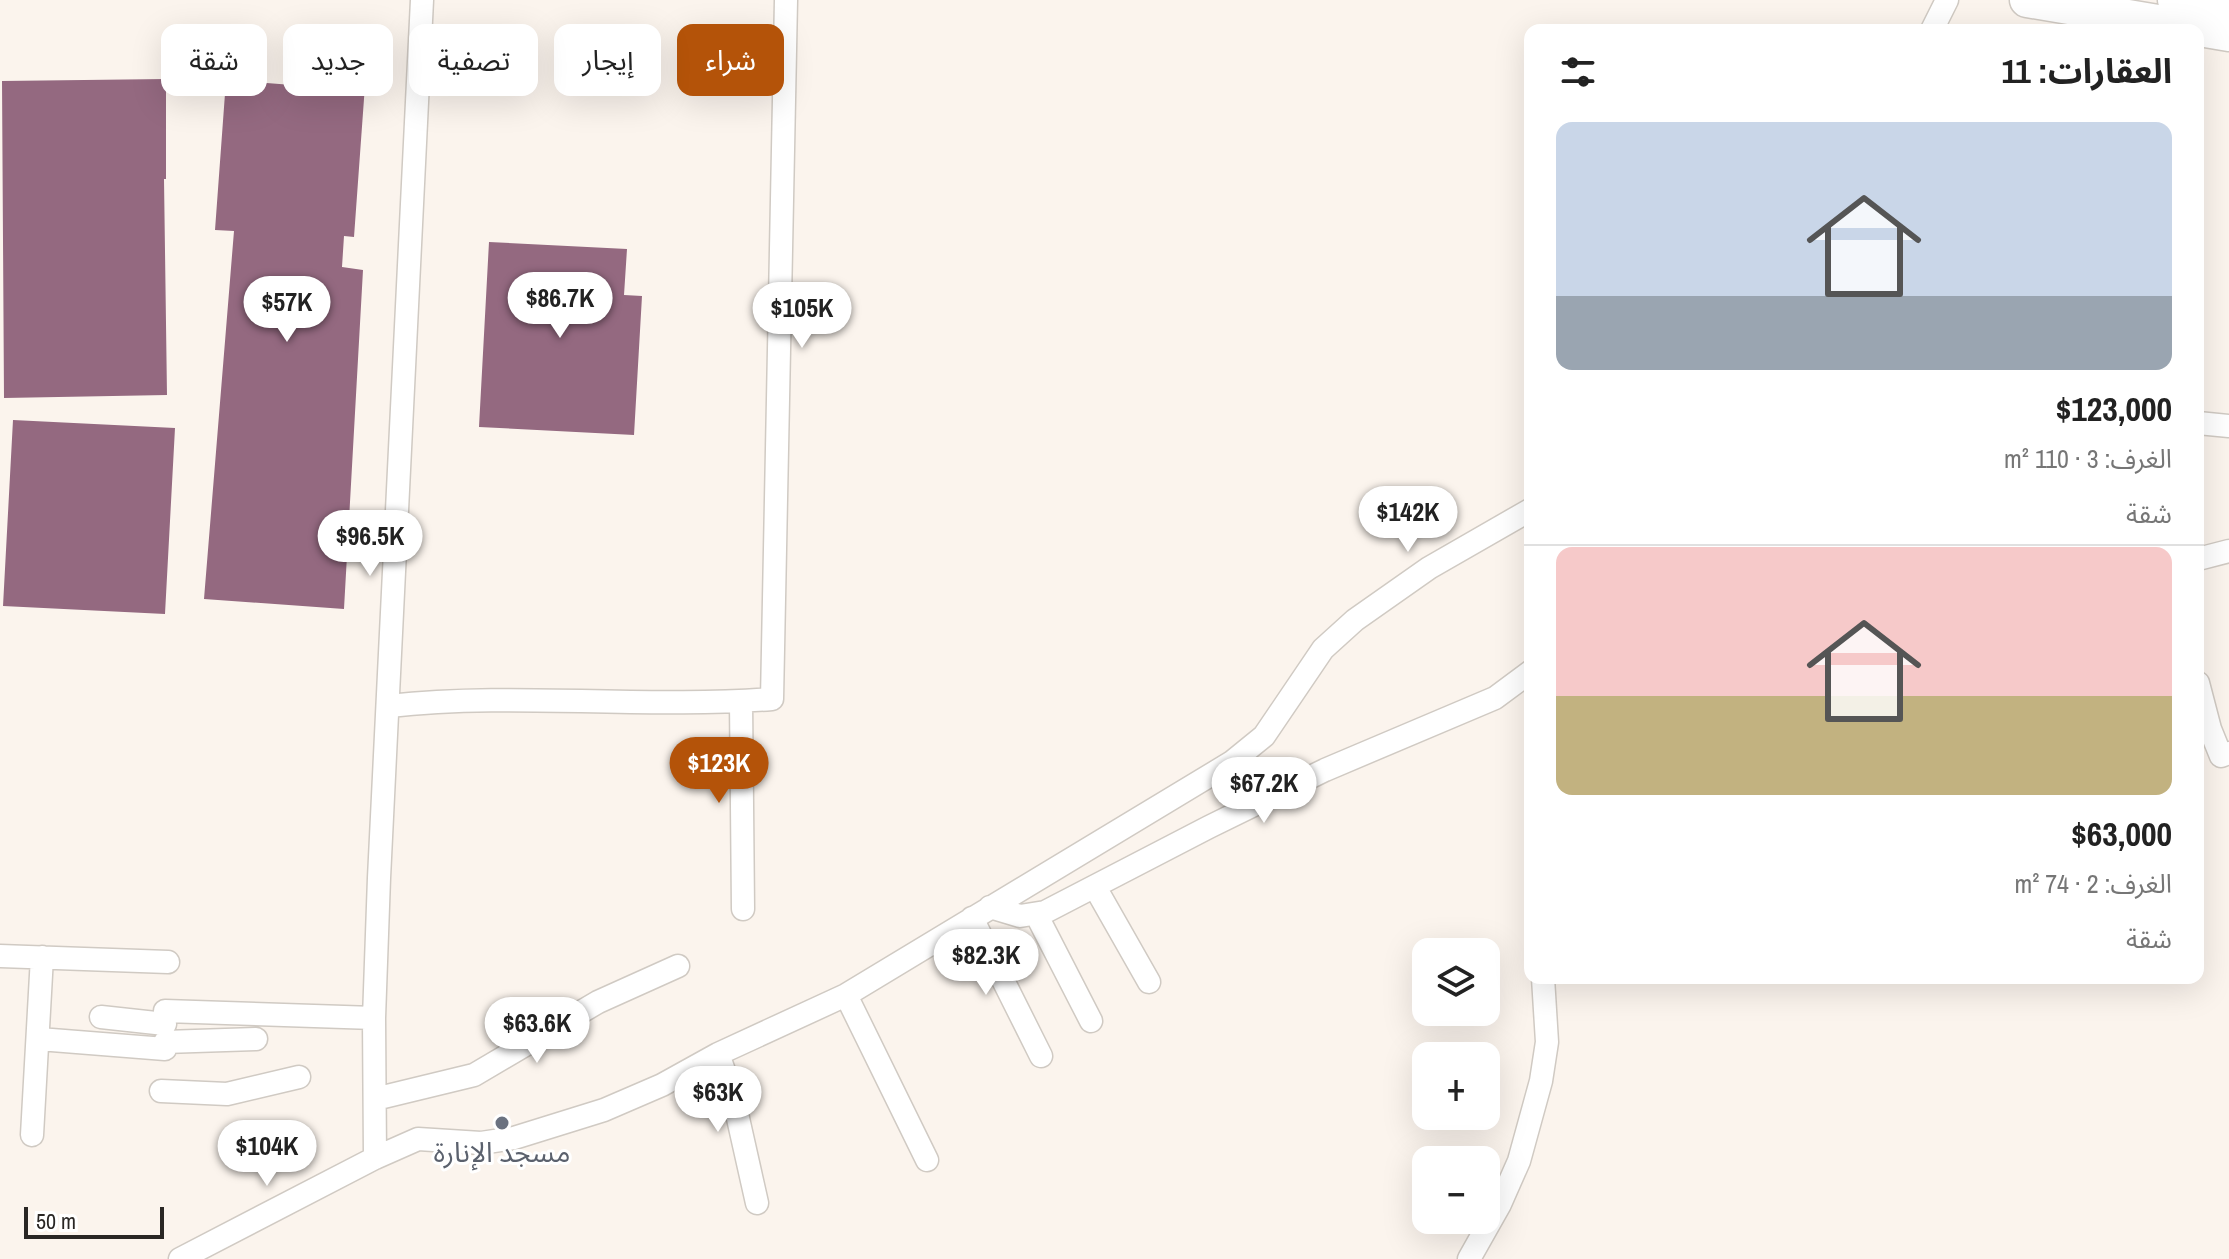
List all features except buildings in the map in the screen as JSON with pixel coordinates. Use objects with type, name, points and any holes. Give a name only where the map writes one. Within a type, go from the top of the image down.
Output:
[{"type":"main road","points":[[2027,0],[2170,24]]},
{"type":"main road","points":[[2175,0],[2229,9]]},
{"type":"main road","points":[[2204,30],[2229,34]]},
{"type":"street","points":[[375,1158],[374,1018],[422,0]]},
{"type":"street","points":[[389,706],[509,701],[625,703],[772,699],[786,0]]},
{"type":"street","points":[[1935,24],[1947,0]]},
{"type":"street","points":[[2204,424],[2229,426]]},
{"type":"street","points":[[180,1259],[418,1139],[481,1143],[550,1129],[662,1085],[718,1054],[846,995],[1232,762],[1264,736],[1323,649],[1355,620],[1429,568],[1524,513]]},
{"type":"street","points":[[2204,557],[2229,551]]},
{"type":"street","points":[[981,913],[1036,914],[1325,770],[1495,698],[1524,676]]},
{"type":"street","points":[[741,701],[743,909]]},
{"type":"street","points":[[2204,730],[2226,762]]},
{"type":"street","points":[[1095,887],[1149,982]]},
{"type":"street","points":[[981,913],[1041,1056]]},
{"type":"street","points":[[1036,914],[1091,1021]]},
{"type":"street","points":[[0,956],[168,962]]},
{"type":"street","points":[[32,1135],[42,957]]},
{"type":"street","points":[[375,1099],[435,1087],[474,1075],[598,1002],[678,966]]},
{"type":"street","points":[[1469,1259],[1500,1204],[1519,1161],[1541,1081],[1547,1042],[1543,984]]},
{"type":"street","points":[[846,995],[927,1160]]},
{"type":"street","points":[[101,1017],[165,1031],[256,1039]]},
{"type":"street","points":[[39,1039],[374,1018]]},
{"type":"street","points":[[718,1054],[733,1096],[757,1203]]},
{"type":"street","points":[[161,1091],[227,1094],[299,1077]]},
{"type":"place","name":"مسجد الإنارة","points":[[502,1123]]}]
